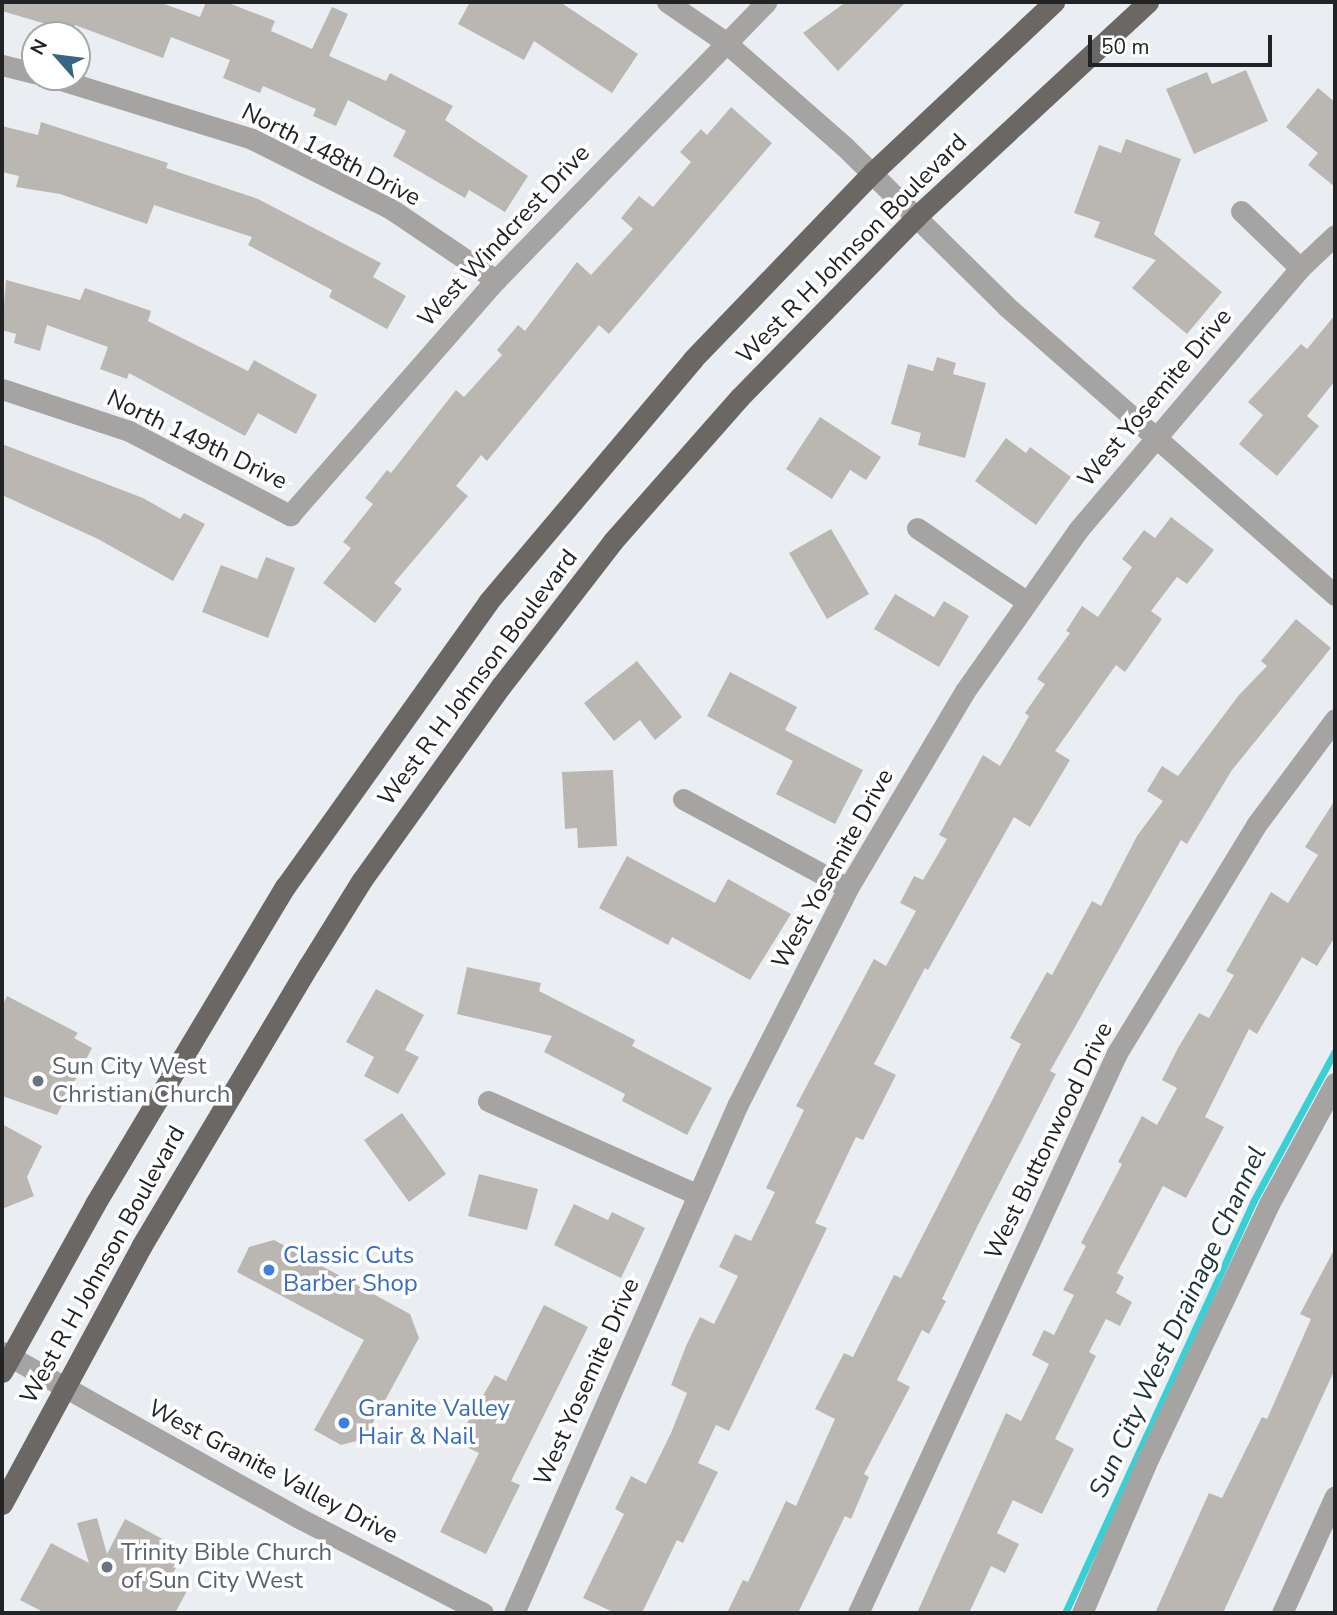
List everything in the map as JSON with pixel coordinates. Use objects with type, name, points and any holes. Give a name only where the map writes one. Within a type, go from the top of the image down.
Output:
[{"type":"main road","name":"West R H Johnson Boulevard","points":[[5,1361],[227,981],[285,887],[496,591],[624,437],[872,173],[1054,2]]},
{"type":"main road","name":"West R H Johnson Boulevard","points":[[2,1504],[142,1245],[309,965],[452,750],[613,541],[693,448],[917,216],[1148,2]]},
{"type":"street","points":[[667,2],[724,41],[872,173],[1006,306],[1335,595]]},
{"type":"street","name":"West Windcrest Drive","points":[[290,514],[496,280],[724,41],[766,2]]},
{"type":"street","points":[[2,65],[21,70]]},
{"type":"street","name":"North 148th Drive","points":[[91,89],[253,139],[391,209],[496,280]]},
{"type":"street","points":[[1241,211],[1300,268]]},
{"type":"street","name":"West Yosemite Drive","points":[[514,1613],[738,1104],[848,888],[965,691],[1026,601],[1154,437],[1300,268],[1335,235]]},
{"type":"street","name":"North 149th Drive","points":[[2,388],[129,431],[290,514]]},
{"type":"street","points":[[917,527],[1026,601]]},
{"type":"street","name":"West Buttonwood Drive","points":[[858,1613],[1117,1053],[1256,825],[1335,719]]},
{"type":"street","points":[[683,799],[848,888]]},
{"type":"street","points":[[1082,1613],[1149,1457],[1269,1204],[1335,1083]]},
{"type":"street","points":[[488,1101],[698,1195]]},
{"type":"street","name":"West Granite Valley Drive","points":[[5,1361],[40,1374],[483,1613]]},
{"type":"street","points":[[1282,1613],[1335,1496]]},
{"type":"building","points":[[2,2],[159,2],[200,17],[206,2],[226,2],[275,21],[271,31],[312,49],[332,7],[348,14],[329,56],[386,81],[390,73],[453,106],[445,120],[528,176],[505,212],[469,190],[465,198],[393,156],[406,131],[348,100],[336,126],[313,116],[316,109],[263,86],[260,93],[223,78],[230,60],[171,37],[163,58],[91,31],[91,21],[36,21],[2,11]]},
{"type":"building","points":[[470,2],[560,2],[638,54],[612,93],[534,41],[524,60],[458,24]]},
{"type":"building","points":[[846,2],[906,2],[838,71],[803,33]]},
{"type":"building","points":[[1246,70],[1268,121],[1194,154],[1166,89],[1207,72],[1212,84]]},
{"type":"building","points":[[1318,88],[1335,102],[1335,187],[1308,165],[1318,153],[1286,127]]},
{"type":"building","points":[[731,107],[772,143],[609,334],[599,325],[487,461],[481,455],[456,486],[468,496],[394,583],[402,589],[375,623],[323,583],[351,548],[343,542],[373,504],[365,498],[387,470],[391,473],[456,390],[464,397],[502,355],[497,350],[518,325],[525,331],[577,262],[591,275],[633,229],[621,218],[639,196],[653,207],[691,162],[680,152],[701,129],[707,135]]},
{"type":"building","points":[[41,122],[168,163],[166,168],[258,199],[381,263],[373,277],[406,296],[387,329],[329,297],[332,290],[248,245],[252,237],[154,205],[147,224],[60,194],[16,187],[19,176],[2,172],[2,126],[38,135]]},
{"type":"building","points":[[1126,139],[1181,159],[1154,234],[1222,292],[1187,334],[1132,288],[1156,260],[1094,237],[1100,222],[1074,213],[1099,145],[1121,153]]},
{"type":"building","points":[[6,280],[80,300],[85,288],[151,311],[148,321],[248,371],[254,360],[317,395],[296,434],[258,413],[245,436],[129,373],[127,379],[100,369],[108,347],[47,325],[40,351],[14,343],[16,334],[2,330]]},
{"type":"building","points":[[1335,315],[1335,381],[1307,416],[1319,426],[1277,476],[1239,444],[1263,415],[1248,402],[1301,344],[1307,349]]},
{"type":"building","points":[[937,357],[956,363],[953,374],[986,383],[965,458],[918,445],[921,433],[891,424],[908,364],[933,371]]},
{"type":"building","points":[[820,417],[881,457],[866,480],[850,470],[832,499],[786,469]]},
{"type":"building","points":[[1006,438],[1026,453],[1030,447],[1071,477],[1036,525],[975,481]]},
{"type":"building","points":[[2,444],[143,498],[180,519],[184,513],[205,524],[173,581],[98,539],[2,495]]},
{"type":"building","points":[[1171,517],[1214,550],[1187,584],[1177,577],[1151,611],[1162,619],[1125,672],[1116,665],[1055,751],[1070,760],[1030,827],[1014,817],[928,970],[925,968],[874,1064],[896,1075],[863,1140],[856,1137],[815,1223],[827,1228],[729,1431],[716,1425],[698,1463],[718,1472],[683,1543],[677,1540],[642,1613],[615,1613],[583,1598],[624,1514],[615,1509],[631,1476],[646,1484],[671,1433],[687,1393],[671,1385],[700,1317],[714,1324],[738,1276],[719,1267],[735,1234],[751,1241],[775,1192],[766,1188],[804,1110],[796,1106],[874,959],[886,966],[916,911],[900,903],[914,876],[923,880],[947,839],[939,835],[983,755],[1000,766],[1029,716],[1025,713],[1045,684],[1037,679],[1070,633],[1066,631],[1082,606],[1098,617],[1132,567],[1122,559],[1144,530],[1155,538]]},
{"type":"building","points":[[831,529],[869,594],[827,619],[789,553]]},
{"type":"building","points":[[266,557],[295,568],[268,638],[202,612],[221,565],[257,579]]},
{"type":"building","points":[[895,594],[934,617],[944,601],[969,616],[939,667],[874,629]]},
{"type":"building","points":[[1296,619],[1331,648],[1232,770],[1187,844],[1181,840],[1050,1071],[1056,1074],[942,1299],[946,1301],[929,1334],[922,1330],[897,1380],[910,1387],[864,1474],[869,1477],[851,1519],[845,1516],[798,1613],[727,1613],[743,1580],[748,1582],[786,1501],[796,1506],[835,1419],[815,1409],[844,1353],[853,1357],[894,1275],[901,1278],[1021,1044],[1010,1038],[1047,972],[1052,975],[1092,901],[1101,906],[1137,836],[1163,801],[1147,791],[1162,766],[1178,776],[1239,695],[1267,666],[1261,661]]},
{"type":"building","points":[[637,661],[682,717],[655,740],[640,720],[614,741],[584,703]]},
{"type":"building","points":[[730,672],[797,707],[785,730],[863,770],[835,824],[776,794],[793,761],[707,716]]},
{"type":"building","points":[[613,770],[617,846],[578,848],[577,828],[565,829],[562,772]]},
{"type":"building","points":[[1335,800],[1335,937],[1317,966],[1302,957],[1257,1034],[1249,1029],[1205,1117],[1224,1127],[1186,1198],[1163,1186],[1117,1273],[1124,1277],[1116,1293],[1132,1302],[1120,1326],[1106,1319],[1089,1352],[1096,1356],[1055,1439],[1074,1449],[1042,1514],[1013,1500],[997,1533],[1019,1544],[1005,1573],[991,1566],[969,1613],[917,1613],[1006,1413],[1021,1421],[1049,1364],[1032,1355],[1044,1330],[1054,1335],[1074,1295],[1063,1290],[1086,1246],[1081,1243],[1122,1164],[1118,1162],[1142,1116],[1157,1125],[1177,1088],[1162,1080],[1178,1048],[1199,1013],[1209,1018],[1234,975],[1226,971],[1271,892],[1288,903],[1318,855],[1305,847]]},
{"type":"building","points":[[627,856],[715,903],[728,879],[791,914],[750,980],[672,937],[668,945],[599,908]]},
{"type":"building","points":[[467,967],[541,983],[539,991],[635,1040],[632,1046],[712,1088],[687,1135],[622,1101],[625,1094],[544,1052],[552,1036],[457,1014]]},
{"type":"building","points":[[376,989],[424,1015],[405,1050],[419,1057],[398,1094],[364,1076],[374,1057],[346,1042]]},
{"type":"building","name":"Sun City West Christian Church","points":[[7,996],[78,1033],[74,1038],[92,1048],[57,1115],[2,1096],[2,1007]]},
{"type":"building","points":[[402,1113],[446,1174],[409,1202],[364,1140]]},
{"type":"building","points":[[2,1124],[42,1146],[27,1177],[34,1196],[2,1209]]},
{"type":"building","points":[[479,1174],[538,1189],[527,1230],[468,1216]]},
{"type":"building","points":[[574,1204],[608,1220],[612,1212],[645,1228],[621,1278],[554,1245]]},
{"type":"building","points":[[274,1240],[410,1314],[419,1338],[364,1439],[341,1445],[314,1430],[364,1340],[237,1272],[249,1247]]},
{"type":"building","points":[[1335,1248],[1335,1369],[1223,1613],[1155,1613],[1209,1493],[1222,1498],[1262,1417],[1267,1419],[1311,1319],[1300,1314]]},
{"type":"building","points":[[544,1305],[588,1327],[511,1481],[520,1485],[486,1554],[440,1532],[479,1453],[456,1442],[495,1375],[506,1381]]},
{"type":"building","name":"Trinity Bible Church of Sun City West","points":[[97,1518],[107,1554],[125,1519],[185,1551],[169,1581],[187,1591],[175,1613],[45,1613],[20,1600],[51,1543],[89,1563],[77,1523]]},
{"type":"waterway","name":"Sun City West Drainage Channel","points":[[1065,1613],[1253,1202],[1335,1051]]},
{"type":"place","name":"Sun City West Christian Church","points":[[38,1081]]},
{"type":"place","name":"Classic Cuts Barber Shop","points":[[269,1270]]},
{"type":"place","name":"Granite Valley Hair & Nail","points":[[344,1423]]},
{"type":"place","name":"Trinity Bible Church of Sun City West","points":[[107,1567]]}]
